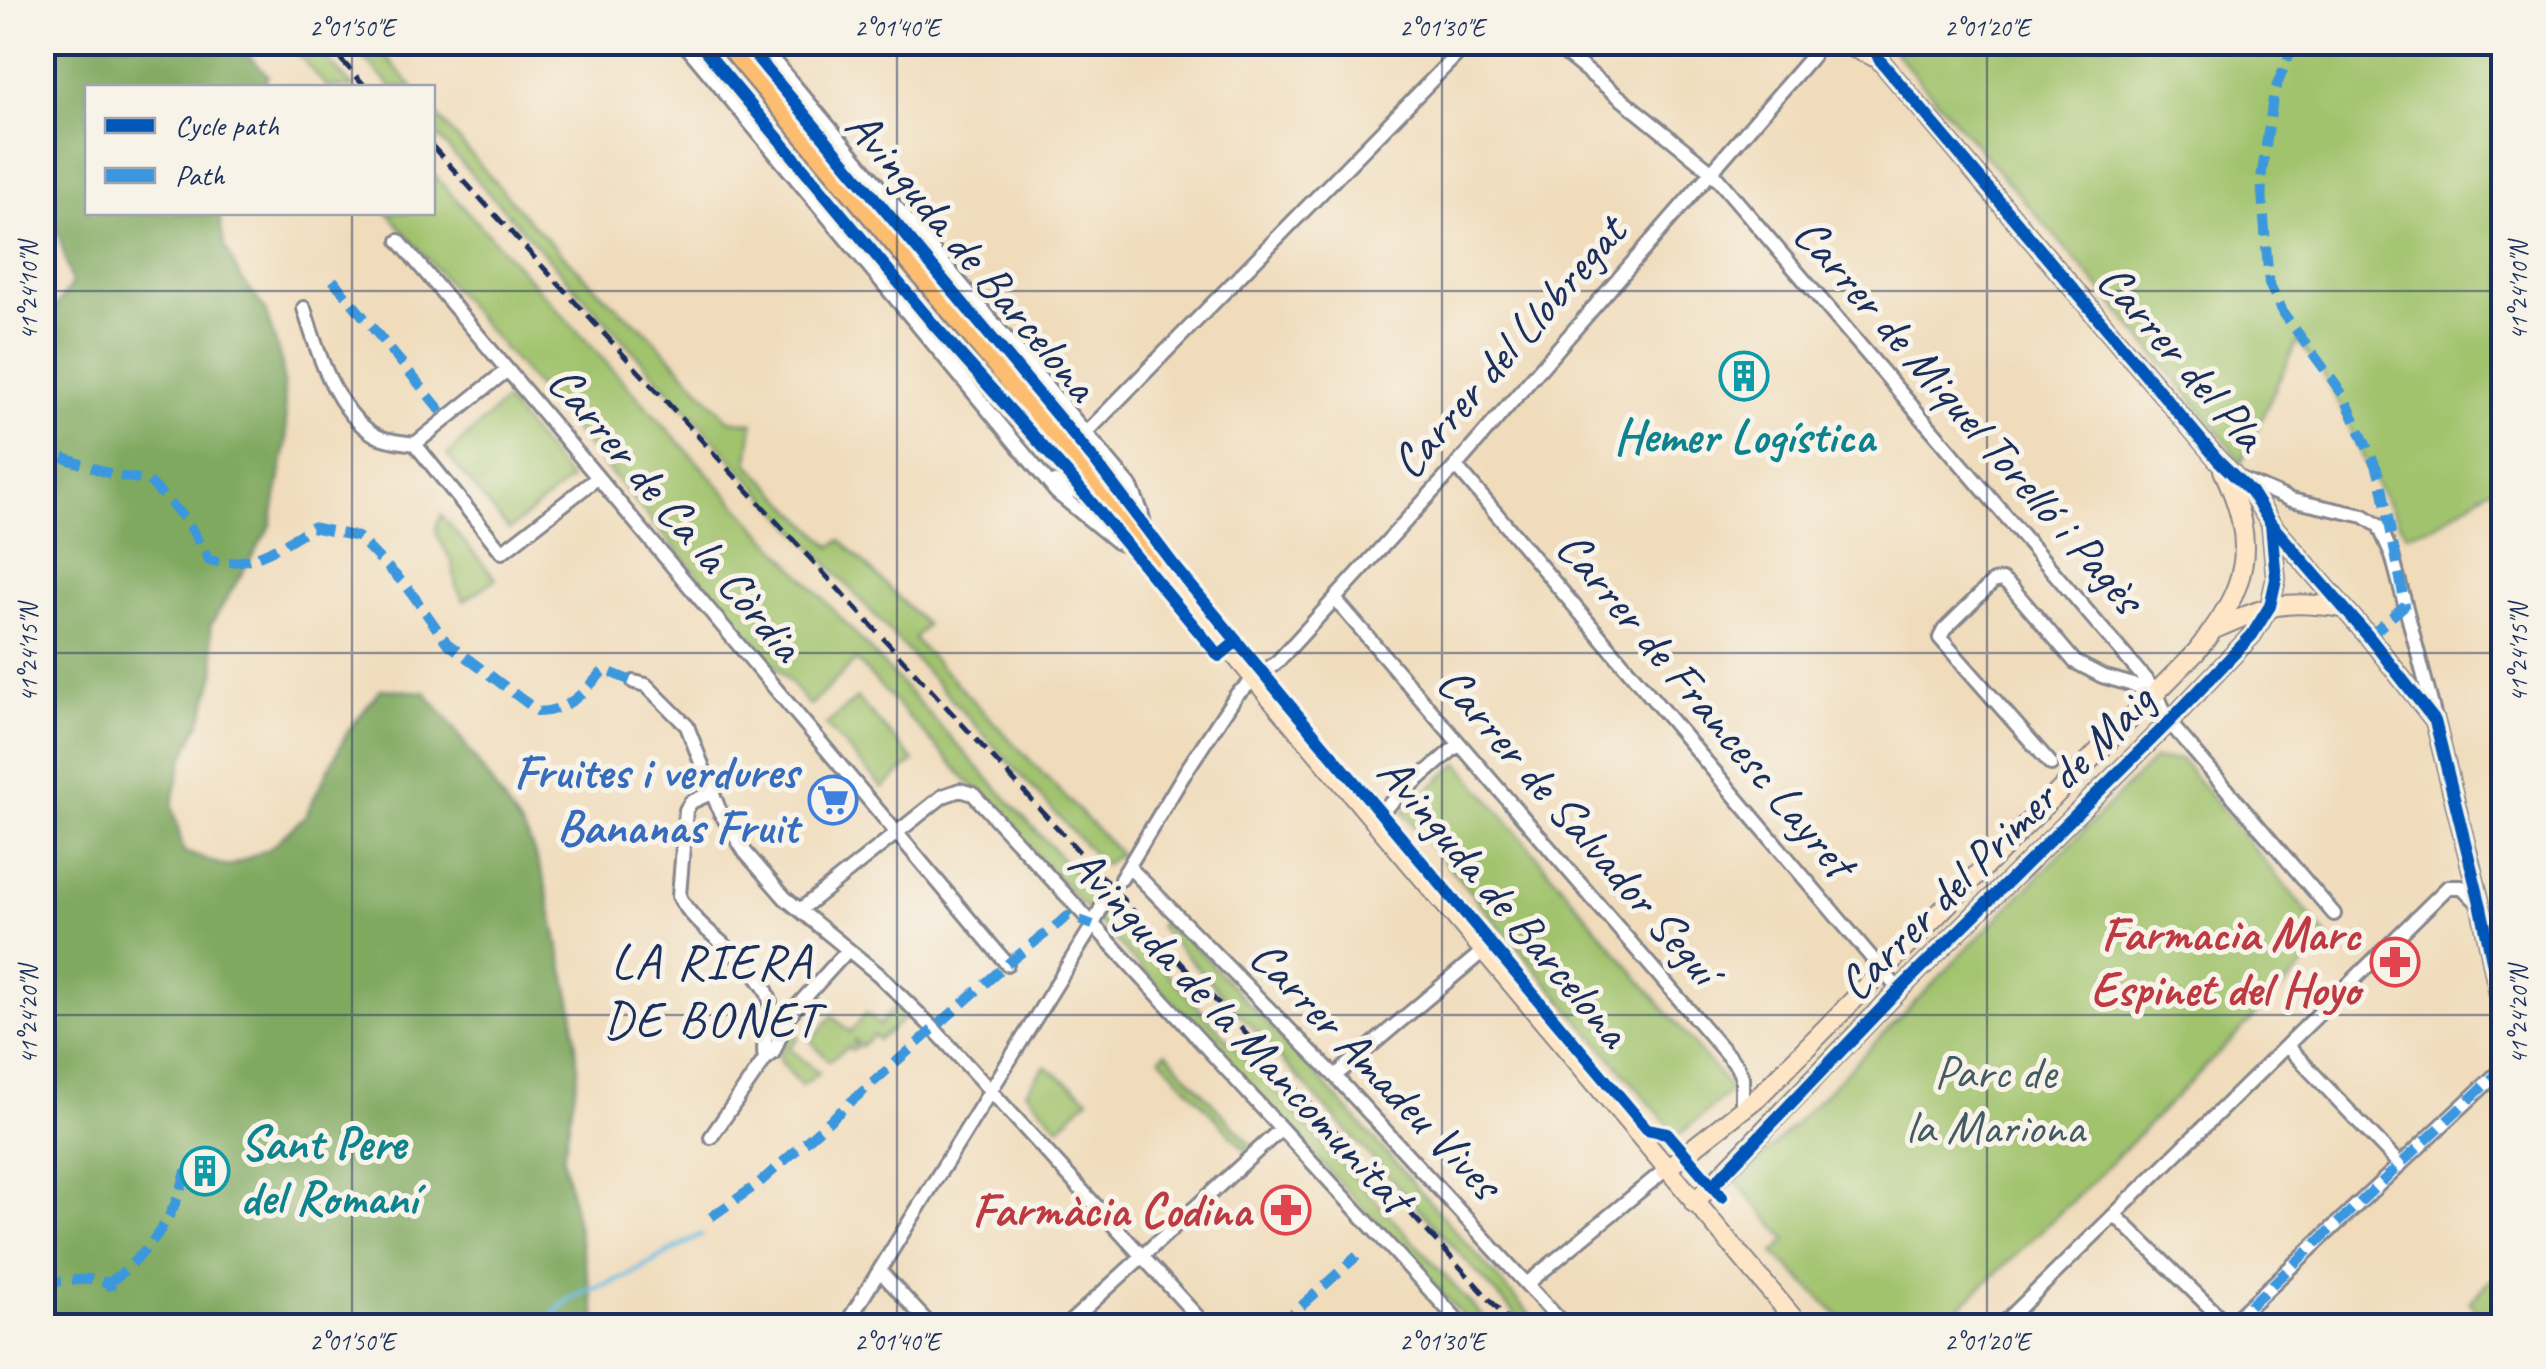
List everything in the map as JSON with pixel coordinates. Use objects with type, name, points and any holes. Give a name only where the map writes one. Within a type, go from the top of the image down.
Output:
[{"type":"main road","name":"Avinguda de Barcelona","points":[[732,49],[1093,478],[1152,557]]},
{"type":"street","name":"Avinguda de Barcelona","points":[[683,42],[1056,492],[1117,542],[1152,557]]},
{"type":"street","points":[[1086,434],[1469,42]]},
{"type":"street","name":"Carrer de Miquel Torelló i Pagès","points":[[1551,42],[1712,171],[2156,692],[2170,722],[2334,914]]},
{"type":"street","name":"Carrer del Llobregat","points":[[1125,873],[1228,706],[1278,661],[1456,466],[1814,49],[1829,51],[1840,43]]},
{"type":"street","name":"Carrer del Pla","points":[[1840,43],[1876,51],[2218,460],[2251,492],[2272,524],[2435,721]]},
{"type":"street","name":"Avinguda de Barcelona","points":[[764,44],[1112,464],[1136,498],[1152,557],[1800,1326]]},
{"type":"street","points":[[732,49],[764,44]]},
{"type":"street","name":"Carrer de Ca la Còrdia","points":[[399,241],[1007,964]]},
{"type":"street","points":[[304,308],[326,375],[359,422],[378,436],[415,444],[502,552],[597,478]]},
{"type":"street","points":[[415,444],[506,371]]},
{"type":"street","name":"Carrer del Primer de Maig","points":[[1666,1170],[1742,1110],[1883,972],[2214,629],[2242,580],[2245,542],[2240,514],[2218,460]]},
{"type":"street","name":"Avinguda de Barcelona","points":[[1041,472],[1071,492],[1112,464]]},
{"type":"street","name":"Carrer de Francesc Layret","points":[[1456,466],[1899,990]]},
{"type":"street","points":[[2233,474],[2291,500],[2364,516],[2379,526],[2392,554],[2435,721],[2504,1019]]},
{"type":"street","name":"Carrer del Primer de Maig","points":[[1694,1204],[1899,990],[2170,722],[2252,635],[2270,606],[2277,567],[2272,524]]},
{"type":"street","points":[[2051,764],[1940,638],[1993,582],[2002,580],[2012,588],[2074,662],[2102,676],[2156,692]]},
{"type":"street","name":"Carrer de Salvador Seguí","points":[[1335,598],[1736,1066],[1742,1077],[1742,1110]]},
{"type":"street","name":"Carrer del Primer de Maig","points":[[2214,629],[2270,606],[2302,602],[2343,608]]},
{"type":"street","points":[[634,682],[646,685],[687,726],[711,793],[746,852],[786,898],[878,974],[933,1028],[1206,1326]]},
{"type":"street","points":[[1371,820],[1459,744]]},
{"type":"street","name":"Avinguda de la Mancomunitat","points":[[898,832],[943,796],[960,790],[973,794],[1463,1326]]},
{"type":"street","points":[[711,793],[692,802],[686,810],[679,896],[766,990],[771,1013],[762,1049],[765,1060]]},
{"type":"street","points":[[800,910],[898,832]]},
{"type":"street","name":"Carrer Amadeu Vives","points":[[1125,873],[1335,1076],[1566,1326]]},
{"type":"street","points":[[2002,1326],[2448,887],[2469,891],[2481,907]]},
{"type":"street","points":[[845,1326],[1100,908]]},
{"type":"street","points":[[711,1137],[765,1060],[774,1054],[789,1015],[848,950]]},
{"type":"street","points":[[1335,1076],[1482,952]]},
{"type":"street","points":[[2287,1046],[2400,1164]]},
{"type":"street","points":[[2115,1215],[2229,1326],[2504,1067]]},
{"type":"street","points":[[1066,1326],[1281,1129]]},
{"type":"street","points":[[1528,1282],[1666,1170]]},
{"type":"street","points":[[880,1271],[932,1326]]},
{"type":"green space","points":[[43,42],[236,43],[268,75],[264,85],[85,85],[85,215],[219,215],[224,244],[240,277],[265,309],[282,364],[287,439],[271,525],[210,626],[216,670],[204,713],[183,759],[172,805],[184,852],[228,867],[269,849],[305,816],[348,731],[381,689],[425,692],[528,837],[544,878],[573,1010],[578,1072],[563,1157],[598,1326],[43,1326],[42,326],[72,284],[43,177]]},
{"type":"green space","points":[[288,43],[312,43],[351,85],[325,85]]},
{"type":"green space","points":[[350,43],[374,43],[411,85],[389,85]]},
{"type":"green space","points":[[1887,43],[2503,43],[2503,479],[2436,525],[2406,534],[2374,480],[2330,387],[2297,341],[2241,463],[2093,280]]},
{"type":"green space","points":[[435,113],[530,222],[603,295],[649,334],[729,420],[753,423],[748,463],[831,547],[841,540],[926,625],[914,639],[1120,854],[1103,865],[435,134]]},
{"type":"green space","points":[[435,176],[1491,1326],[1472,1326],[856,660],[810,706],[390,215],[435,215]]},
{"type":"green space","points":[[505,401],[570,480],[509,530],[447,455]]},
{"type":"green space","points":[[441,515],[496,579],[464,601],[456,586],[452,562],[437,535]]},
{"type":"green space","points":[[857,698],[914,761],[883,788],[826,725]]},
{"type":"green space","name":"Parc de la Mariona","points":[[2180,759],[2330,940],[2084,1190],[1940,1326],[1849,1326],[1774,1253],[1787,1240],[1737,1183],[2153,760]]},
{"type":"green space","points":[[1459,763],[1732,1090],[1678,1136],[1402,812]]},
{"type":"green space","points":[[1167,917],[1330,1090],[1540,1326],[1526,1326],[1159,926]]},
{"type":"green space","points":[[895,1007],[907,1017],[878,1040],[874,1035],[861,1046],[855,1040],[857,1047],[852,1051],[848,1047],[829,1061],[811,1041],[832,1016],[850,1032],[866,1013],[879,1025]]},
{"type":"green space","points":[[791,1029],[799,1037],[789,1048],[819,1073],[801,1086],[778,1058]]},
{"type":"green space","points":[[1166,1052],[1251,1145],[1245,1150],[1160,1057]]},
{"type":"green space","points":[[1045,1066],[1089,1098],[1059,1127],[1026,1091]]},
{"type":"green space","points":[[2502,1269],[2503,1326],[2493,1326],[2469,1302]]},
{"type":"waterway","points":[[546,1326],[554,1313],[574,1297],[620,1280],[701,1235]]},
{"type":"tunnel","points":[[1101,908],[1121,879]]},
{"type":"railway","points":[[325,42],[364,85]]},
{"type":"railway","points":[[435,149],[1514,1326]]},
{"type":"marked path","points":[[2295,42],[2274,92],[2261,179],[2269,284],[2284,314],[2344,396],[2380,476],[2405,605],[2369,637]]},
{"type":"marked path","points":[[333,280],[447,418]]},
{"type":"marked path","points":[[42,437],[58,456],[117,476],[148,480],[187,521],[209,560],[250,559],[312,527],[358,537],[408,588],[447,643],[539,712],[568,704],[604,670],[634,682]]},
{"type":"marked path","points":[[711,1217],[758,1184],[1007,964],[1068,916],[1093,925]]},
{"type":"marked path","points":[[2228,1326],[2504,1067]]},
{"type":"marked path","points":[[109,1283],[159,1232],[183,1184],[187,1166]]},
{"type":"marked path","points":[[1279,1326],[1357,1256]]},
{"type":"marked path","points":[[42,1283],[89,1279],[109,1283],[111,1290]]},
{"type":"cycle path","points":[[698,42],[934,325],[1072,479],[1219,656],[1237,641]]},
{"type":"cycle path","points":[[744,42],[1095,461],[1173,564],[1287,702],[1647,1129],[1667,1133],[1722,1197]]},
{"type":"cycle path","points":[[1872,42],[1879,59],[2218,460],[2251,492],[2271,524],[2369,637],[2435,721],[2504,1019]]},
{"type":"cycle path","points":[[1712,1186],[1899,990],[2252,635],[2270,606],[2276,579],[2271,524]]},
{"type":"place","name":"Hemer Logística","points":[[1744,376]]},
{"type":"place","name":"Fruites i verdures Bananas Fruit","points":[[833,800]]},
{"type":"place","name":"Farmacia Marc Espinet del Hoyo","points":[[2395,962]]},
{"type":"place","name":"Sant Pere del Romaní","points":[[205,1171]]},
{"type":"place","name":"Farmàcia Codina","points":[[1286,1210]]},
{"type":"district","name":"LA RIERA DE BONET","points":[[712,990]]}]
